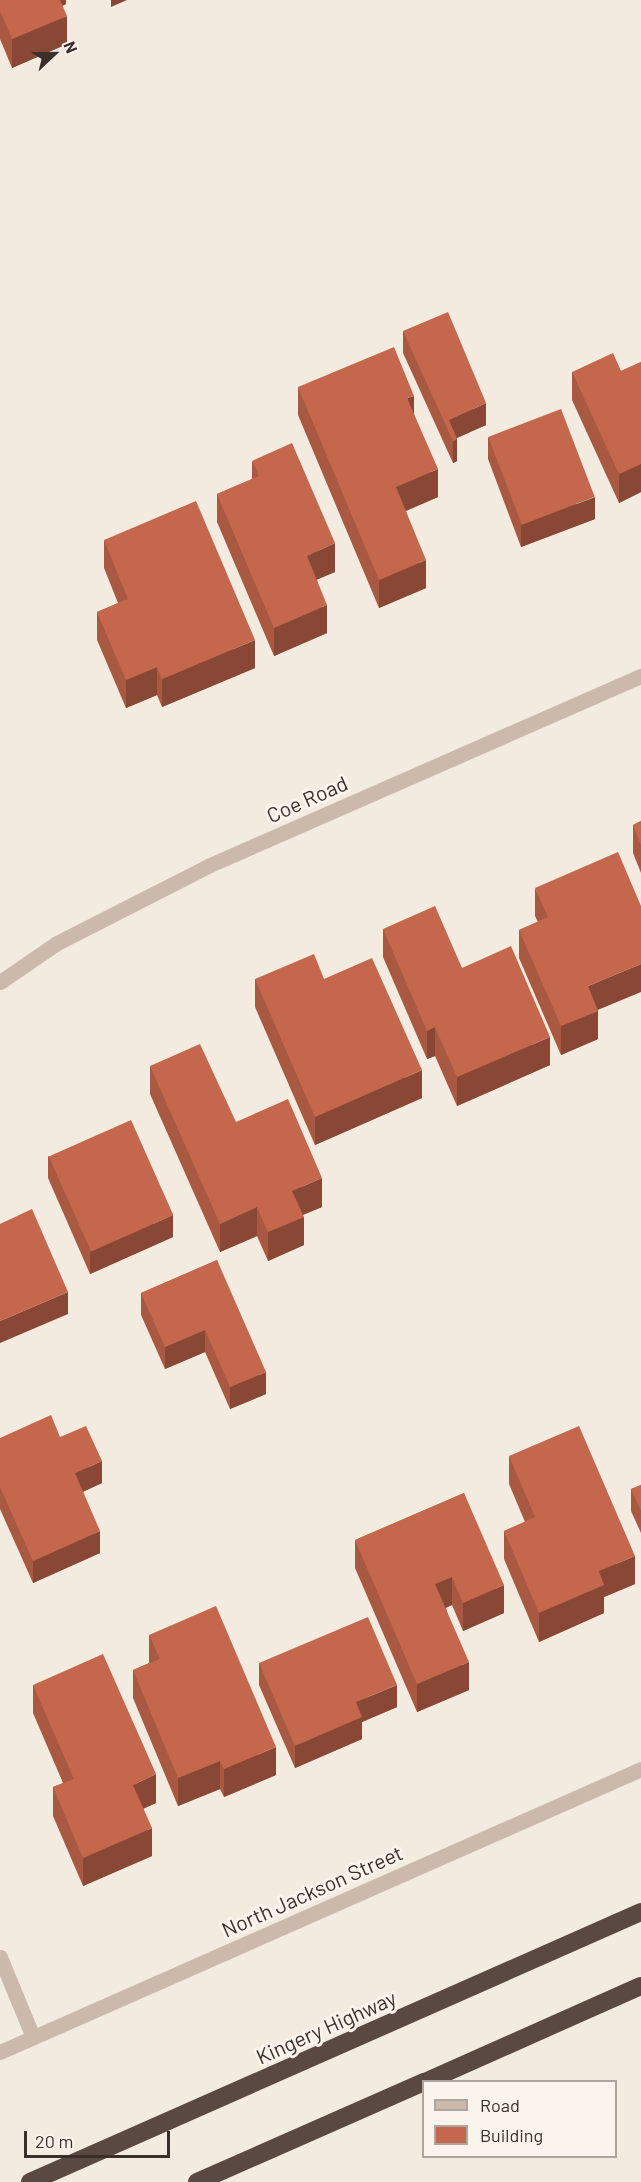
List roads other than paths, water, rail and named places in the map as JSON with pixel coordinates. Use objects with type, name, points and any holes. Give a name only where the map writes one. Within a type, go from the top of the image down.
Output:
[{"type":"highway","name":"Kingery Highway","points":[[30,2182],[641,1912]]},
{"type":"highway","points":[[429,2080],[641,1986]]},
{"type":"highway","points":[[196,2182],[422,2083]]},
{"type":"street","name":"Coe Road","points":[[0,982],[57,943],[210,865],[641,676]]},
{"type":"street","name":"North Jackson Street","points":[[0,2052],[641,1769]]},
{"type":"street","points":[[0,1957],[33,2037]]}]
